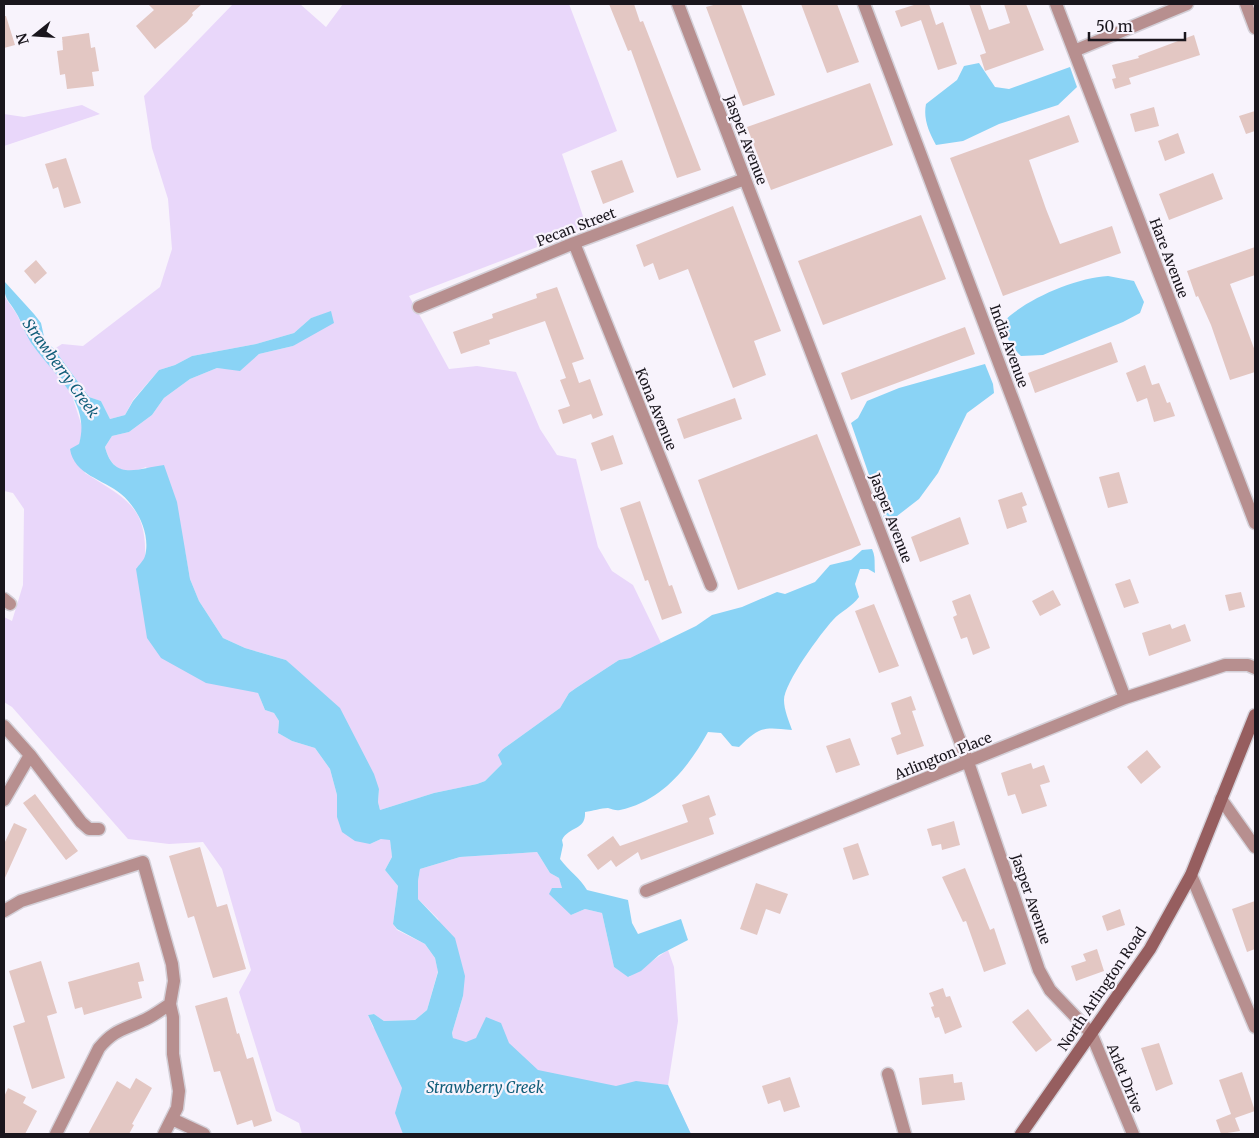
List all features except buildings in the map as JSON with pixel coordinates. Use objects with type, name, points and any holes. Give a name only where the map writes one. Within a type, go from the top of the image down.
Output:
[{"type":"main road","name":"North Arlington Road","points":[[1021,1134],[1150,949],[1191,875],[1255,715]]},
{"type":"street","name":"Jasper Avenue","points":[[678,4],[968,762],[1039,970],[1050,990],[1091,1033]]},
{"type":"street","name":"India Avenue","points":[[864,4],[1125,698]]},
{"type":"street","name":"Hare Avenue","points":[[1056,4],[1255,523]]},
{"type":"street","points":[[1074,51],[1188,4]]},
{"type":"street","points":[[1246,4],[1255,28]]},
{"type":"street","name":"Pecan Street","points":[[419,307],[574,243],[745,179]]},
{"type":"street","name":"Kona Avenue","points":[[574,243],[711,585]]},
{"type":"street","name":"Arlington Place","points":[[646,891],[1125,698],[1225,665],[1248,664],[1255,668]]},
{"type":"street","points":[[4,726],[30,755],[81,822],[90,829],[100,829]]},
{"type":"street","points":[[4,800],[30,755]]},
{"type":"street","points":[[1221,799],[1255,847]]},
{"type":"street","points":[[4,911],[21,901],[142,862],[172,964],[174,981],[170,1004],[173,1017],[173,1054],[179,1091],[177,1108],[164,1134]]},
{"type":"street","points":[[1191,875],[1255,1027]]},
{"type":"street","points":[[56,1134],[99,1048],[108,1037],[118,1030],[142,1021],[170,1004]]},
{"type":"street","name":"Arlet Drive","points":[[1091,1033],[1133,1134]]},
{"type":"street","points":[[888,1074],[905,1134]]},
{"type":"street","points":[[172,1119],[204,1134]]},
{"type":"shaded area","points":[[233,4],[300,4],[326,27],[343,4],[569,4],[617,131],[562,154],[587,228],[409,296],[449,369],[477,366],[516,372],[540,429],[557,455],[576,459],[598,547],[612,571],[633,585],[661,643],[630,658],[619,660],[569,693],[560,708],[503,749],[502,764],[485,781],[434,793],[380,810],[378,802],[379,789],[303,677],[286,660],[245,648],[223,638],[199,601],[190,579],[185,551],[146,467],[132,471],[120,469],[111,461],[105,447],[112,436],[129,432],[152,415],[164,398],[190,379],[217,368],[240,370],[259,354],[293,346],[331,312],[311,318],[294,333],[256,344],[192,356],[175,365],[159,370],[133,400],[125,415],[110,419],[101,401],[89,397],[54,349],[62,344],[83,346],[160,287],[172,249],[168,199],[152,148],[144,96]]},
{"type":"shaded area","points":[[82,105],[100,114],[4,146],[4,114],[24,117]]},
{"type":"shaded area","points":[[4,296],[16,313],[33,346],[70,389],[83,430],[79,444],[85,473],[122,497],[137,514],[145,539],[145,557],[246,689],[258,693],[265,710],[274,713],[279,721],[278,733],[292,741],[315,748],[330,769],[337,795],[337,817],[370,844],[381,839],[390,839],[392,857],[385,870],[398,886],[393,924],[397,930],[425,944],[435,958],[438,971],[427,1010],[415,1020],[384,1021],[374,1014],[368,1015],[373,1027],[523,1134],[302,1134],[299,1123],[276,1111],[239,992],[251,970],[222,869],[203,842],[169,844],[128,839],[12,707],[4,702],[4,617],[12,621],[23,585],[24,509],[13,493],[4,491]]},
{"type":"shaded area","points":[[537,852],[550,873],[559,878],[571,915],[585,909],[602,913],[614,967],[629,977],[668,950],[674,967],[678,1021],[668,1085],[691,1134],[453,1038],[452,1033],[463,996],[438,919],[418,899],[420,869],[460,857]]},
{"type":"water","points":[[979,63],[995,87],[1009,89],[1070,67],[1077,87],[1058,105],[999,124],[963,141],[936,145],[926,120],[926,104],[957,80],[964,66]]},
{"type":"water","points":[[1108,276],[1134,281],[1144,302],[1140,313],[1123,322],[1043,355],[1021,356],[1014,348],[1005,332],[1003,322],[1024,305],[1066,285]]},
{"type":"water","name":"Strawberry Creek","points":[[4,281],[41,323],[45,341],[54,349],[89,397],[101,401],[110,419],[125,415],[133,401],[159,370],[175,365],[192,356],[256,344],[294,333],[311,318],[331,311],[334,323],[293,346],[259,354],[240,371],[217,368],[190,379],[164,398],[152,415],[129,432],[112,436],[105,447],[114,465],[121,469],[136,470],[164,465],[177,502],[190,579],[199,601],[223,638],[245,648],[286,660],[340,708],[374,774],[379,789],[378,802],[380,810],[434,793],[485,781],[502,764],[498,755],[503,749],[560,708],[569,693],[619,660],[630,658],[696,626],[712,615],[742,607],[777,592],[785,594],[815,582],[830,565],[851,560],[862,550],[872,549],[875,573],[868,569],[860,569],[855,584],[859,597],[827,626],[804,658],[790,682],[784,700],[792,730],[775,728],[763,730],[752,735],[739,747],[732,746],[721,733],[708,732],[692,758],[661,791],[635,806],[620,810],[605,808],[585,812],[585,818],[580,826],[569,832],[562,840],[563,845],[560,859],[587,890],[628,900],[632,923],[638,934],[681,919],[688,940],[659,955],[641,971],[628,977],[614,967],[602,913],[585,909],[571,915],[549,894],[552,888],[562,888],[559,878],[550,873],[537,852],[460,857],[420,869],[418,899],[455,938],[465,976],[463,996],[452,1033],[453,1038],[466,1042],[476,1038],[486,1017],[501,1023],[509,1043],[538,1070],[616,1086],[636,1081],[668,1085],[691,1134],[403,1134],[395,1113],[402,1088],[368,1015],[374,1014],[384,1021],[415,1020],[427,1010],[438,972],[435,958],[425,944],[397,929],[393,924],[398,886],[385,870],[392,857],[390,840],[381,839],[370,844],[355,841],[342,832],[337,817],[337,795],[330,769],[315,748],[292,741],[278,733],[279,721],[274,713],[265,710],[258,693],[206,683],[161,658],[147,638],[136,569],[143,561],[146,548],[146,539],[141,522],[127,499],[83,471],[73,458],[70,449],[79,444],[81,429],[76,403],[61,380],[29,340],[18,316],[6,297]]},
{"type":"water","points":[[985,364],[993,384],[994,393],[967,413],[938,473],[919,499],[888,523],[885,521],[851,423],[858,418],[867,401],[899,388]]}]
